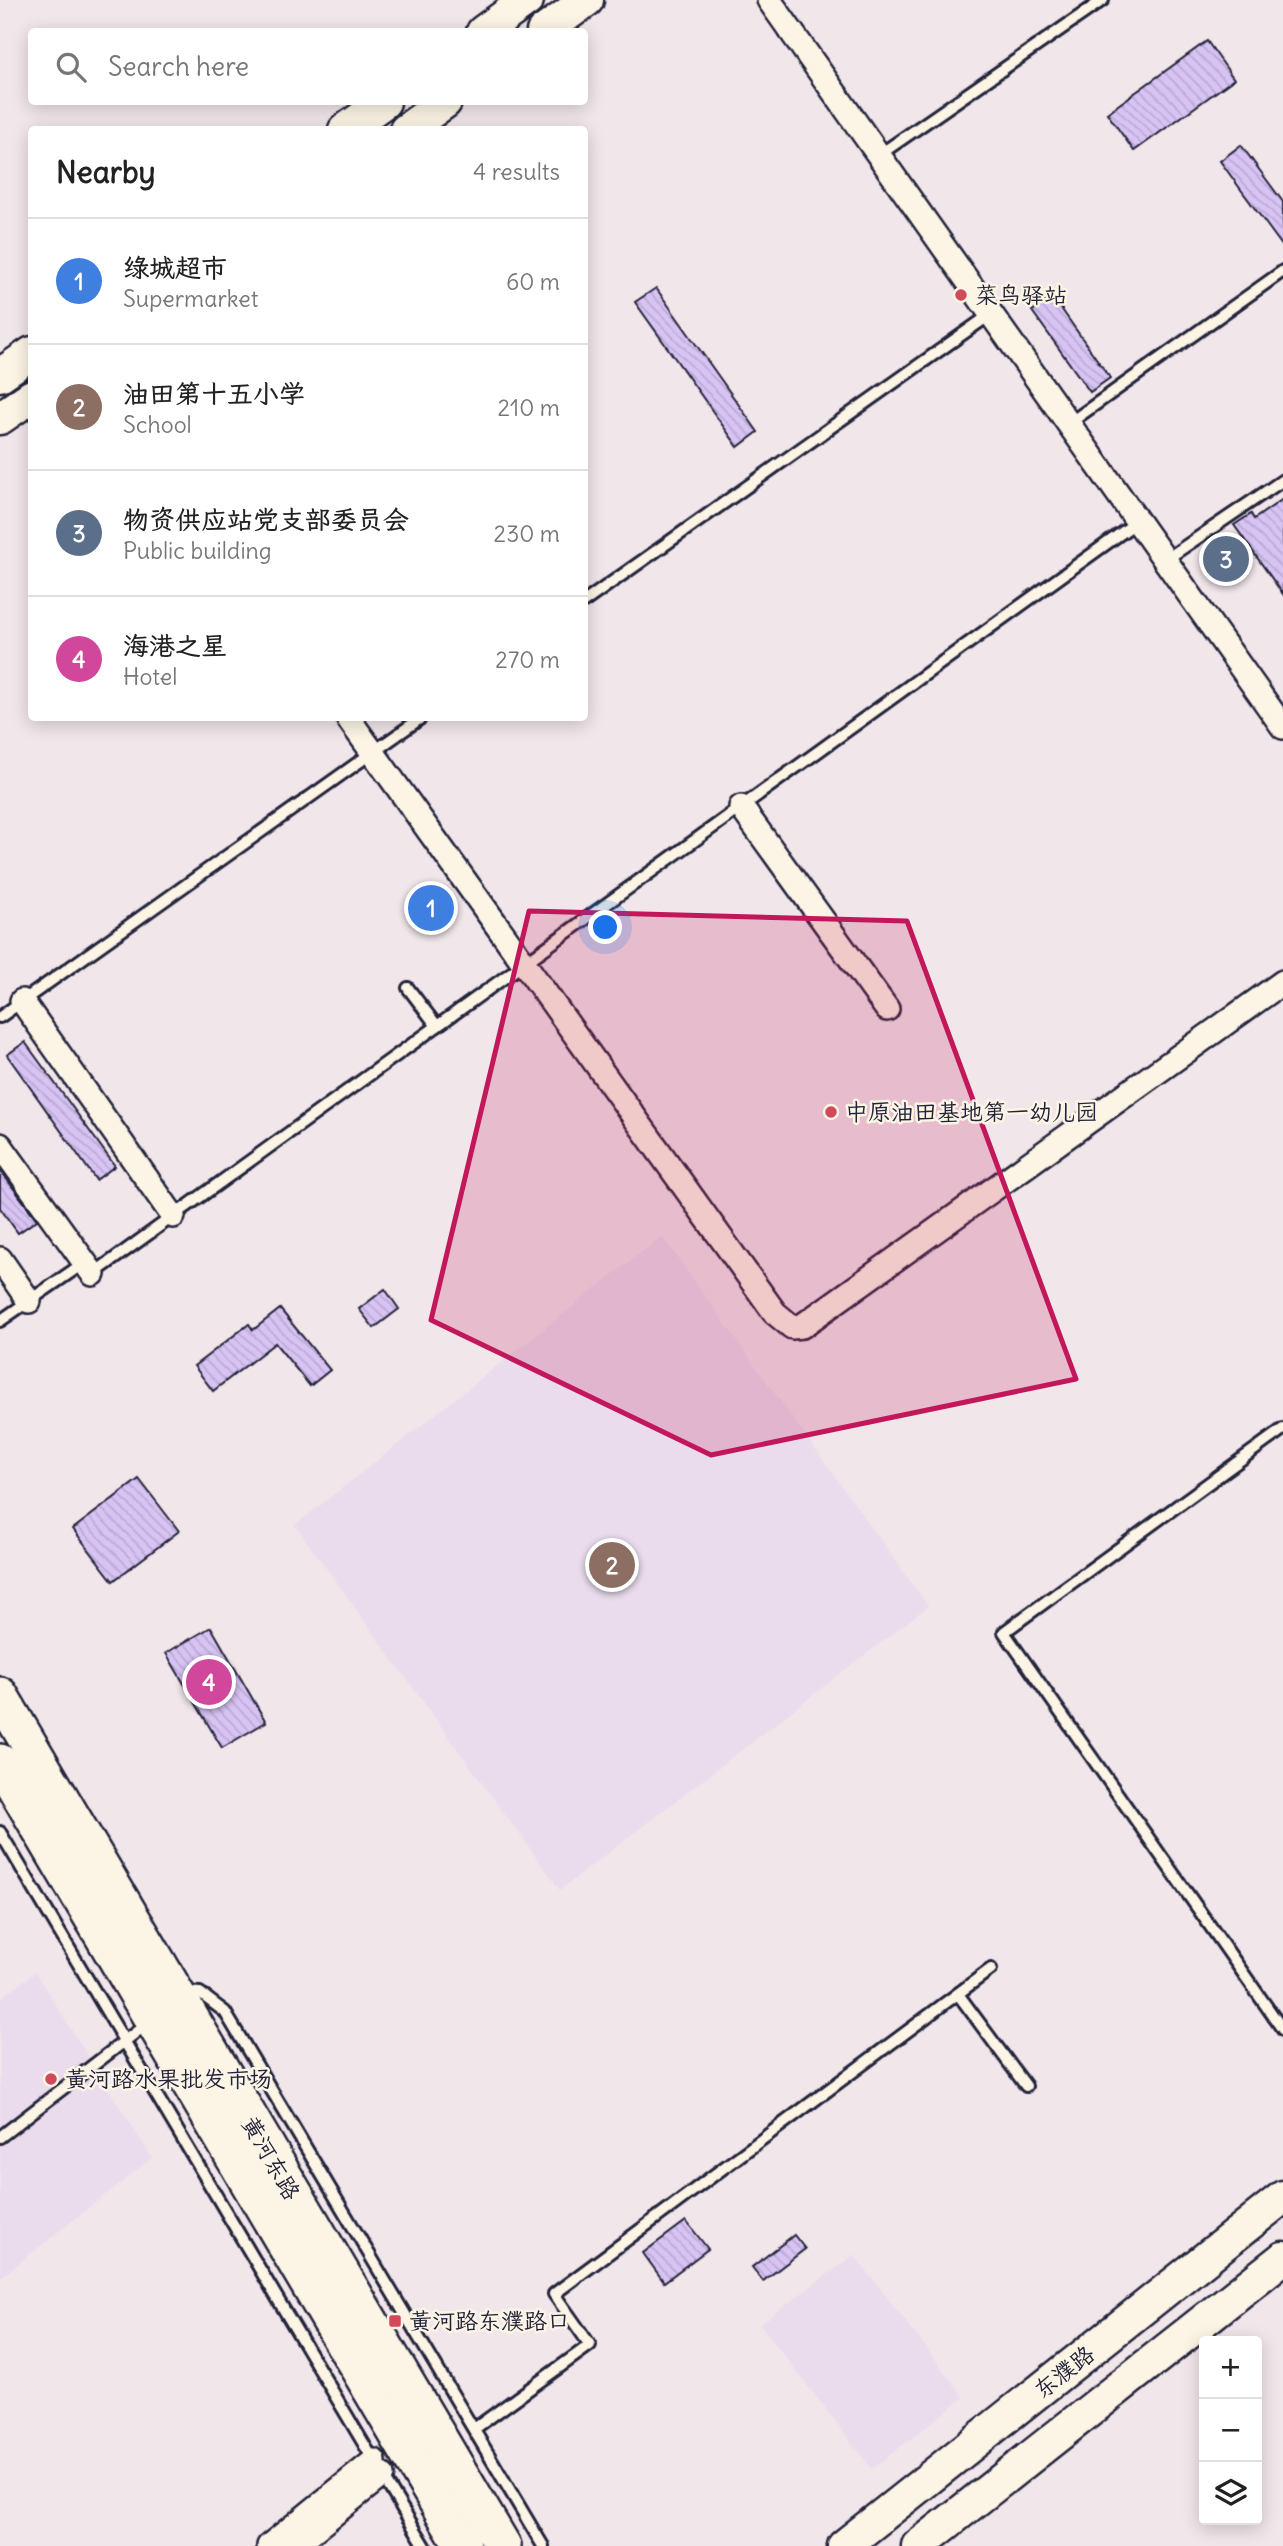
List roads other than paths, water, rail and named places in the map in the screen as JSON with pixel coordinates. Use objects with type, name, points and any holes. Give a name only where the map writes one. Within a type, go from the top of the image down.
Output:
[{"type":"main road","points":[[488,28],[527,0]]},
{"type":"main road","points":[[548,28],[587,0]]},
{"type":"main road","points":[[351,126],[380,105]]},
{"type":"main road","points":[[411,126],[441,105]]},
{"type":"main road","points":[[0,375],[28,356]]},
{"type":"main road","points":[[0,418],[28,399]]},
{"type":"main road","name":"黄河东路","points":[[0,1695],[503,2546]]},
{"type":"main road","name":"黄河东路","points":[[0,1762],[463,2546]]},
{"type":"main road","name":"东濮路","points":[[844,2546],[1283,2197]]},
{"type":"main road","name":"东濮路","points":[[918,2546],[1283,2258]]},
{"type":"street","points":[[769,0],[1283,727]]},
{"type":"street","points":[[350,721],[775,1313],[792,1327],[802,1325],[1283,982]]},
{"type":"street","points":[[741,807],[887,1009]]},
{"type":"street","points":[[22,1001],[173,1216]]},
{"type":"street","points":[[0,1145],[88,1269]]},
{"type":"street","points":[[0,1259],[29,1301]]},
{"type":"street","points":[[269,2546],[378,2468]]},
{"type":"street","points":[[294,2546],[378,2468]]},
{"type":"lane","points":[[879,155],[1103,0]]},
{"type":"lane","points":[[1068,424],[1283,271]]},
{"type":"lane","points":[[588,599],[991,314]]},
{"type":"lane","points":[[1165,560],[1283,480]]},
{"type":"lane","points":[[0,1321],[173,1216],[1138,522]]},
{"type":"lane","points":[[0,1017],[417,721]]},
{"type":"lane","points":[[408,988],[437,1026]]},
{"type":"lane","points":[[1283,1429],[1004,1632],[1283,2031]]},
{"type":"lane","points":[[0,1832],[425,2546]]},
{"type":"lane","points":[[474,2429],[590,2345],[554,2294],[991,1969]]},
{"type":"lane","points":[[174,1992],[200,1993],[225,2012],[544,2546]]},
{"type":"lane","points":[[958,1994],[1026,2086]]},
{"type":"lane","points":[[0,2137],[152,2020]]},
{"type":"place","name":"菜鸟驿站","points":[[961,295]]},
{"type":"place","name":"物资供应站党支部委员会","points":[[1226,559]]},
{"type":"place","name":"绿城超市","points":[[431,908]]},
{"type":"place","name":"中原油田基地第一幼儿园","points":[[831,1112]]},
{"type":"place","name":"油田第十五小学","points":[[612,1565]]},
{"type":"place","name":"海港之星","points":[[209,1682]]},
{"type":"place","name":"黄河路水果批发市场","points":[[51,2079]]},
{"type":"place","name":"黄河路东濮路口","points":[[395,2321]]}]
